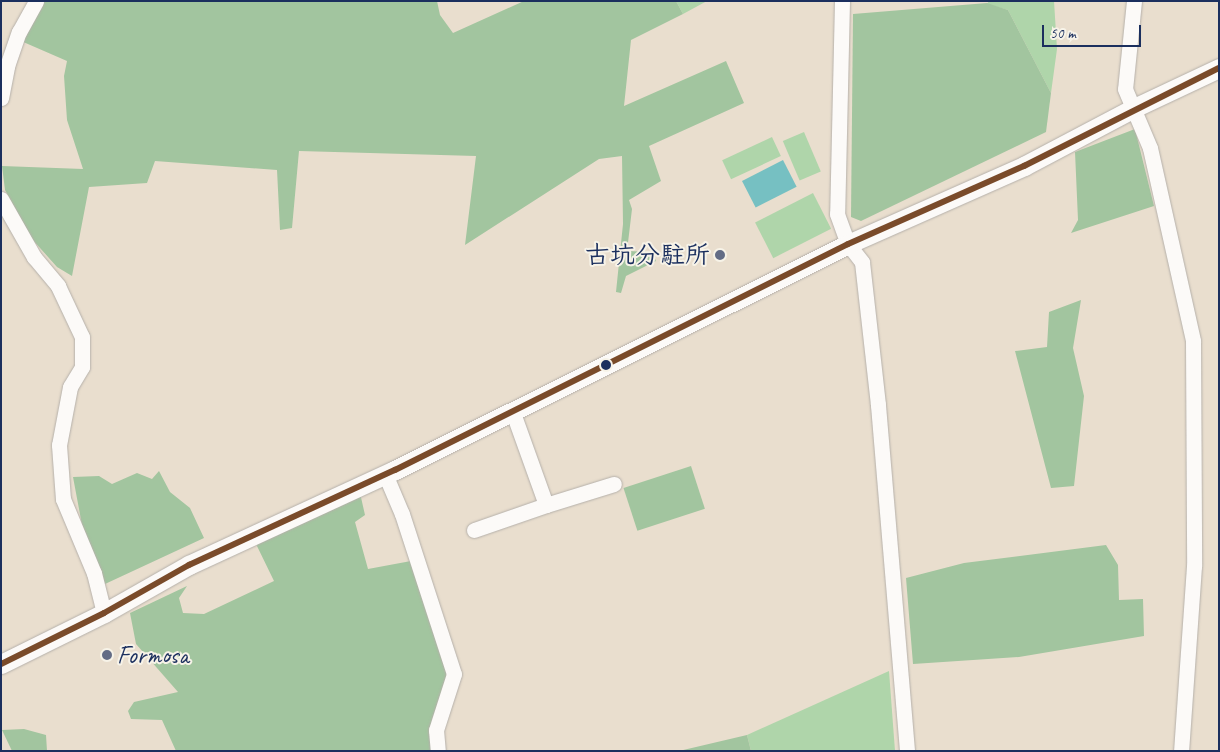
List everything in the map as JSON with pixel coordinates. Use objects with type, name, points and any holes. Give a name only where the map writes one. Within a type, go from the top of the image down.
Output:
[{"type":"main road","points":[[1,664],[104,613],[189,566],[386,474],[848,244],[1024,166],[1134,108],[1219,68]]},
{"type":"street","points":[[1,98],[7,66],[19,32],[36,1]]},
{"type":"street","points":[[842,1],[838,214],[848,244],[862,262],[878,405],[907,751]]},
{"type":"street","points":[[1134,1],[1125,89],[1150,148],[1193,341],[1194,566],[1181,751]]},
{"type":"street","points":[[1,199],[34,257],[58,286],[82,337],[82,366],[70,387],[59,445],[63,499],[94,573],[104,613]]},
{"type":"street","points":[[512,410],[546,505]]},
{"type":"street","points":[[386,474],[402,514],[454,674],[436,730],[438,751]]},
{"type":"street","points":[[474,530],[614,484]]},
{"type":"green space","points":[[38,1],[437,1],[440,15],[453,33],[524,1],[676,1],[683,14],[631,40],[624,106],[726,61],[744,103],[649,146],[661,181],[629,200],[632,209],[627,251],[652,252],[656,261],[626,276],[621,293],[616,292],[623,224],[622,156],[599,159],[465,245],[476,156],[299,151],[292,228],[280,230],[277,170],[155,161],[147,183],[89,187],[72,276],[57,267],[32,239],[5,190],[2,166],[83,169],[67,120],[64,76],[67,61],[21,41]]},
{"type":"green space","points":[[676,1],[707,1],[683,14]]},
{"type":"green space","points":[[989,1],[1054,1],[1057,49],[1051,93],[1008,10],[987,4]]},
{"type":"green space","points":[[987,3],[1008,10],[1051,93],[1046,132],[861,221],[851,217],[853,14]]},
{"type":"green space","points":[[1135,129],[1154,206],[1071,233],[1078,220],[1075,152]]},
{"type":"green space","points":[[804,132],[821,172],[800,181],[783,141]]},
{"type":"green space","points":[[772,137],[781,156],[731,179],[722,160]]},
{"type":"green space","points":[[813,193],[831,229],[773,258],[755,223]]},
{"type":"green space","points":[[1081,300],[1073,348],[1084,396],[1074,486],[1051,488],[1015,351],[1047,347],[1049,312]]},
{"type":"green space","points":[[691,466],[705,509],[637,531],[623,488]]},
{"type":"green space","points":[[159,471],[170,492],[190,508],[204,538],[105,584],[82,525],[73,477],[99,476],[112,484],[137,473],[152,479]]},
{"type":"green space","points":[[360,493],[365,515],[355,522],[368,569],[411,561],[447,674],[431,751],[176,751],[162,720],[131,719],[128,711],[134,702],[178,692],[136,644],[130,613],[187,586],[179,598],[183,613],[204,614],[274,581],[256,544]]},
{"type":"green space","points":[[1106,545],[1118,565],[1119,600],[1143,599],[1144,636],[1019,657],[913,664],[906,578],[964,563]]},
{"type":"green space","points":[[889,671],[895,751],[751,751],[747,735]]},
{"type":"green space","points":[[24,729],[46,735],[47,751],[12,751],[2,730]]},
{"type":"green space","points":[[747,735],[751,751],[679,751]]},
{"type":"water","points":[[783,160],[797,187],[756,208],[742,181]]},
{"type":"transit line","points":[[1,664],[104,613],[189,565],[395,470],[848,244],[1024,166],[1219,68]]},
{"type":"place","name":"古坑分駐所","points":[[720,255]]},
{"type":"place","name":"Formosa","points":[[107,655]]}]
